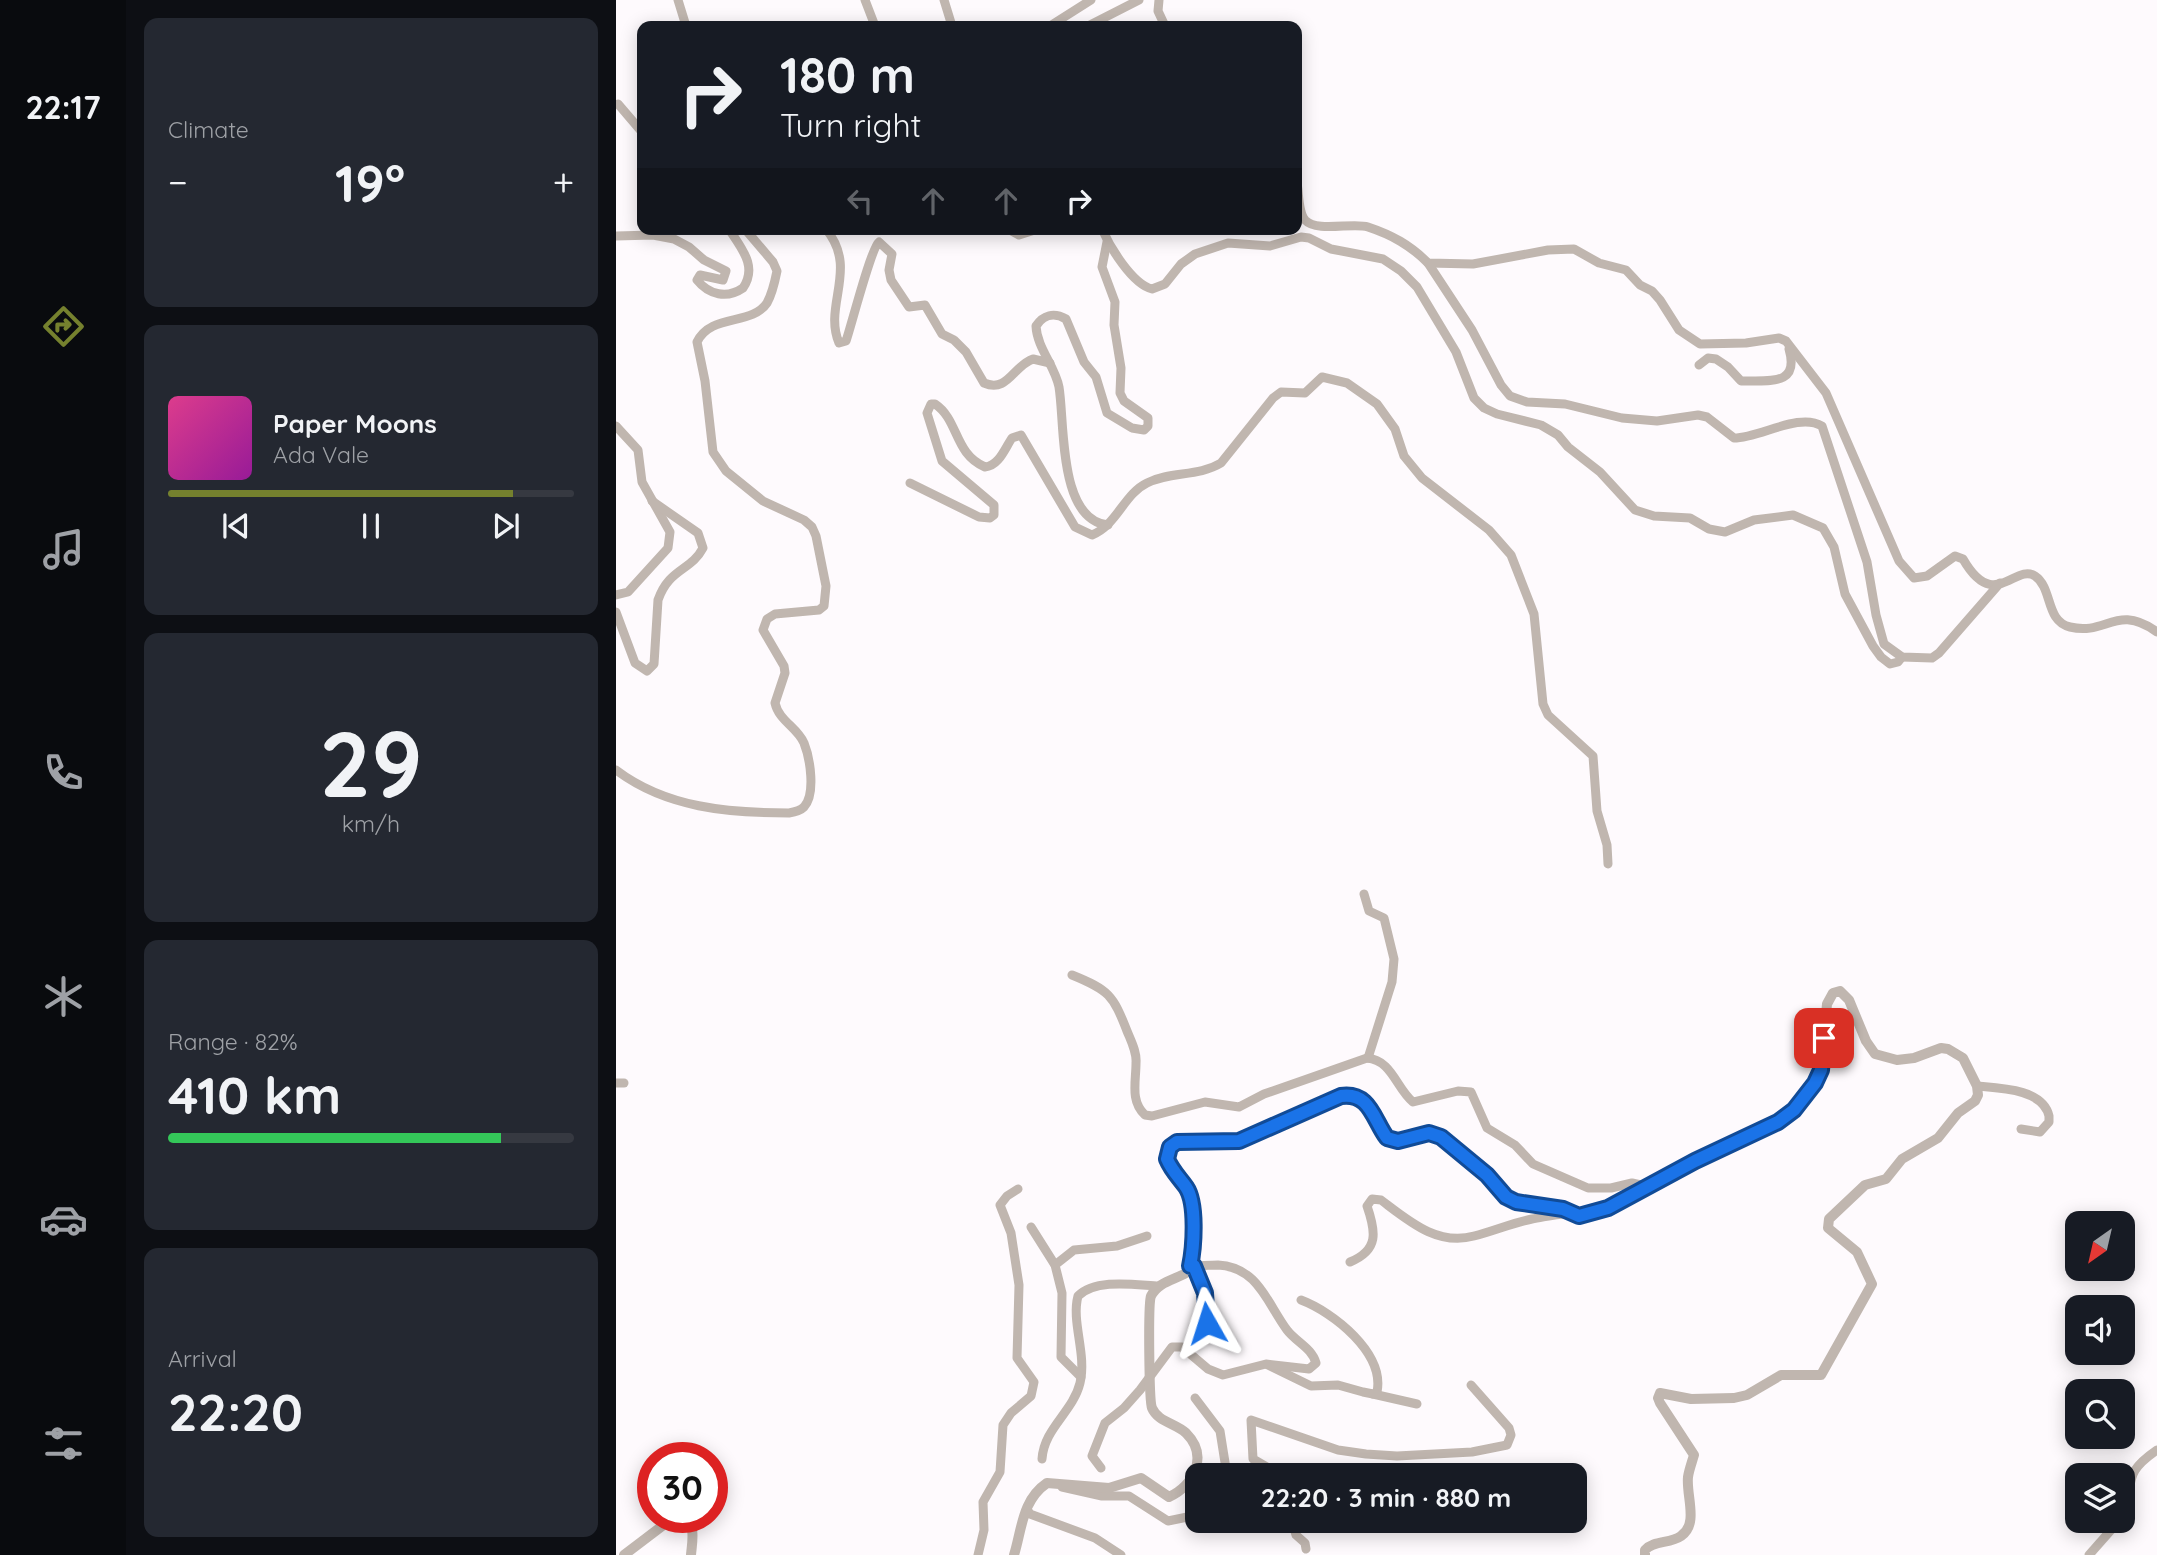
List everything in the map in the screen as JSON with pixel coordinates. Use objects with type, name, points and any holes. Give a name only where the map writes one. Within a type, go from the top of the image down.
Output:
[{"type":"street","points":[[678,0],[684,21]]},
{"type":"street","points":[[865,0],[872,21]]},
{"type":"street","points":[[944,0],[950,21]]},
{"type":"street","points":[[1058,21],[1091,0]]},
{"type":"street","points":[[1098,21],[1139,0]]},
{"type":"street","points":[[1159,0],[1158,11],[1163,21]]},
{"type":"street","points":[[618,104],[637,126]]},
{"type":"street","points":[[1302,210],[1309,222],[1330,227],[1367,226],[1410,246],[1428,263],[1472,330],[1501,385],[1516,399],[1565,404],[1622,418],[1657,421],[1698,415],[1707,417],[1734,438],[1763,434],[1777,426],[1802,422],[1816,422],[1822,426],[1867,562],[1884,644],[1902,657],[1932,658],[1940,653],[2000,583]]},
{"type":"street","points":[[616,236],[653,235],[683,244],[704,260],[726,271],[723,280],[700,275],[697,280],[716,294],[726,295],[743,288],[750,272],[746,255],[733,235]]},
{"type":"street","points":[[616,770],[649,792],[693,805],[789,813],[801,810],[809,798],[804,743],[798,733],[783,720],[775,703],[785,673],[784,666],[763,630],[767,618],[775,614],[820,610],[824,606],[826,586],[816,536],[804,520],[771,506],[734,479],[713,452],[705,381],[698,354],[697,342],[708,328],[755,313],[767,303],[777,271],[773,262],[750,235]]},
{"type":"street","points":[[829,235],[838,251],[841,266],[836,312],[839,343],[846,341],[873,247],[879,242],[892,254],[888,270],[904,302],[909,307],[925,305],[942,334],[954,340],[966,352],[984,383],[997,387],[1033,359],[1050,363]]},
{"type":"street","points":[[1104,235],[1138,281],[1152,289],[1165,284],[1181,264],[1195,254],[1228,243],[1270,246],[1301,237],[1331,248],[1382,259],[1401,271],[1417,287],[1456,352],[1474,397],[1484,408],[1541,425],[1558,435],[1568,447],[1600,472],[1628,504],[1644,514],[1690,518],[1709,529],[1725,532],[1754,520],[1793,515],[1823,528],[1834,547],[1845,594],[1873,646],[1890,664],[1898,662],[1902,657]]},
{"type":"street","points":[[1107,242],[1102,267],[1115,302],[1114,325],[1121,368],[1120,393],[1124,401],[1148,418],[1148,426],[1144,430],[1132,428],[1107,413],[1096,377],[1084,362],[1070,323],[1057,314],[1041,319],[1036,326],[1038,338],[1059,387],[1063,446],[1079,508],[1094,522],[1108,525]]},
{"type":"street","points":[[1428,263],[1473,264],[1548,250],[1574,249],[1599,263],[1626,270],[1640,285],[1656,295],[1679,330],[1700,344],[1746,344],[1779,338],[1786,341],[1825,393],[1906,572],[1913,578],[1920,579],[1955,556],[1963,559],[1970,573],[1979,581],[2000,583],[2027,573],[2035,576],[2053,614],[2067,627],[2083,628],[2124,618],[2144,623],[2157,632]]},
{"type":"street","points":[[1699,365],[1708,358],[1716,359],[1741,381],[1782,378],[1787,376],[1793,367],[1789,347]]},
{"type":"street","points":[[911,483],[979,517],[990,518],[994,515],[994,505],[960,478],[938,455],[926,413],[931,404],[935,404],[946,416],[959,445],[978,465],[992,467],[1012,438],[1021,435],[1075,527],[1092,535],[1108,525],[1147,482],[1211,469],[1221,463],[1281,392],[1306,393],[1317,379],[1322,377],[1357,388],[1384,411],[1395,429],[1400,449],[1422,478],[1489,530],[1511,555],[1534,614],[1543,704],[1548,715],[1593,756],[1597,810],[1607,845],[1608,864]]},
{"type":"street","points":[[616,426],[638,450],[642,482],[670,532],[670,544],[628,592],[616,595]]},
{"type":"street","points":[[616,612],[635,663],[647,671],[654,664],[658,600],[661,591],[668,579],[700,553],[703,542],[698,533],[652,501]]},
{"type":"street","points":[[1364,894],[1369,911],[1384,918],[1394,959],[1391,988],[1368,1058]]},
{"type":"street","points":[[1072,975],[1094,984],[1115,1002],[1137,1059],[1136,1105],[1148,1116],[1205,1102],[1239,1107],[1264,1094],[1368,1058],[1375,1059],[1386,1066],[1413,1102],[1458,1091],[1471,1092],[1487,1128],[1508,1140],[1526,1160],[1547,1171],[1588,1188],[1599,1189],[1632,1183],[1640,1185],[1644,1191]]},
{"type":"street","points":[[1350,1262],[1363,1257],[1372,1242],[1374,1229],[1367,1206],[1372,1199],[1381,1200],[1429,1233],[1471,1237],[1499,1226],[1560,1213],[1579,1216],[1608,1208],[1644,1191],[1695,1161],[1767,1128],[1794,1110],[1807,1095],[1821,1070],[1827,1004],[1829,997],[1836,991],[1843,992],[1849,1000],[1866,1041],[1875,1054],[1896,1060],[1914,1058],[1941,1048],[1963,1058],[1978,1086],[1975,1101],[1958,1112],[1938,1138],[1902,1159],[1886,1179],[1866,1185],[1829,1219],[1828,1228],[1857,1252],[1872,1284],[1822,1375],[1781,1375],[1747,1395],[1734,1398],[1691,1399],[1660,1393],[1660,1403],[1694,1455],[1688,1477],[1691,1518],[1684,1534],[1678,1539],[1648,1546],[1644,1550],[1645,1555]]},
{"type":"street","points":[[1978,1086],[2025,1094],[2043,1105],[2049,1116],[2045,1129],[2034,1132],[2021,1129]]},
{"type":"street","points":[[1207,1323],[1205,1293],[1192,1266],[1194,1231],[1188,1189],[1175,1175],[1167,1159],[1170,1147],[1177,1142],[1239,1141],[1350,1094],[1366,1102],[1387,1138],[1398,1141],[1429,1133],[1441,1137],[1487,1175],[1506,1197],[1516,1202],[1563,1209],[1579,1216]]},
{"type":"street","points":[[978,1555],[984,1530],[983,1502],[1000,1472],[999,1443],[1003,1425],[1011,1413],[1031,1396],[1034,1388],[1033,1378],[1017,1358],[1019,1285],[1011,1233],[1000,1205],[1018,1189]]},
{"type":"street","points":[[1031,1227],[1055,1265],[1062,1293],[1060,1352],[1065,1363],[1081,1377]]},
{"type":"street","points":[[1055,1265],[1074,1250],[1117,1246],[1147,1236]]},
{"type":"street","points":[[1042,1459],[1045,1439],[1067,1409],[1081,1377],[1082,1355],[1077,1301],[1081,1293],[1104,1285],[1159,1286],[1186,1273],[1192,1266],[1219,1265],[1251,1276],[1273,1304],[1285,1328],[1311,1352],[1316,1363],[1309,1369],[1266,1364],[1223,1375],[1208,1369],[1192,1353],[1177,1345],[1168,1350],[1151,1376],[1124,1408],[1105,1423],[1093,1456],[1101,1468]]},
{"type":"street","points":[[1014,1555],[1020,1526],[1027,1509],[1036,1492],[1047,1483],[1109,1488],[1141,1478],[1148,1480],[1169,1497],[1183,1490],[1196,1470],[1197,1453],[1186,1433],[1159,1417],[1152,1410],[1150,1402],[1149,1303],[1159,1286]]},
{"type":"street","points":[[1301,1300],[1322,1310],[1368,1353],[1378,1376],[1377,1392],[1373,1394]]},
{"type":"street","points":[[1266,1364],[1311,1385],[1345,1386],[1417,1404]]},
{"type":"street","points":[[1259,1463],[1252,1459],[1251,1420],[1338,1450],[1366,1454],[1398,1456],[1472,1452],[1507,1445],[1511,1435],[1508,1428],[1471,1385]]},
{"type":"street","points":[[1195,1398],[1220,1431],[1225,1463]]},
{"type":"street","points":[[2135,1470],[2157,1450]]},
{"type":"street","points":[[1047,1483],[1083,1493],[1115,1498],[1129,1496],[1168,1521],[1185,1517]]},
{"type":"street","points":[[1027,1509],[1030,1514],[1065,1529],[1095,1538],[1121,1555]]},
{"type":"street","points":[[624,1555],[653,1533]]},
{"type":"street","points":[[691,1555],[692,1533]]},
{"type":"street","points":[[1295,1533],[1305,1543],[1306,1549]]},
{"type":"street","points":[[2089,1555],[2108,1533]]},
{"type":"route","points":[[1207,1323],[1205,1293],[1194,1266],[1190,1266],[1194,1231],[1188,1189],[1175,1175],[1167,1159],[1170,1147],[1177,1142],[1239,1141],[1350,1094],[1366,1102],[1384,1134],[1392,1141],[1429,1133],[1441,1137],[1487,1175],[1506,1197],[1516,1202],[1563,1209],[1579,1216],[1608,1208],[1644,1191],[1695,1161],[1778,1122],[1794,1110],[1815,1083],[1821,1070],[1824,1038]]}]
